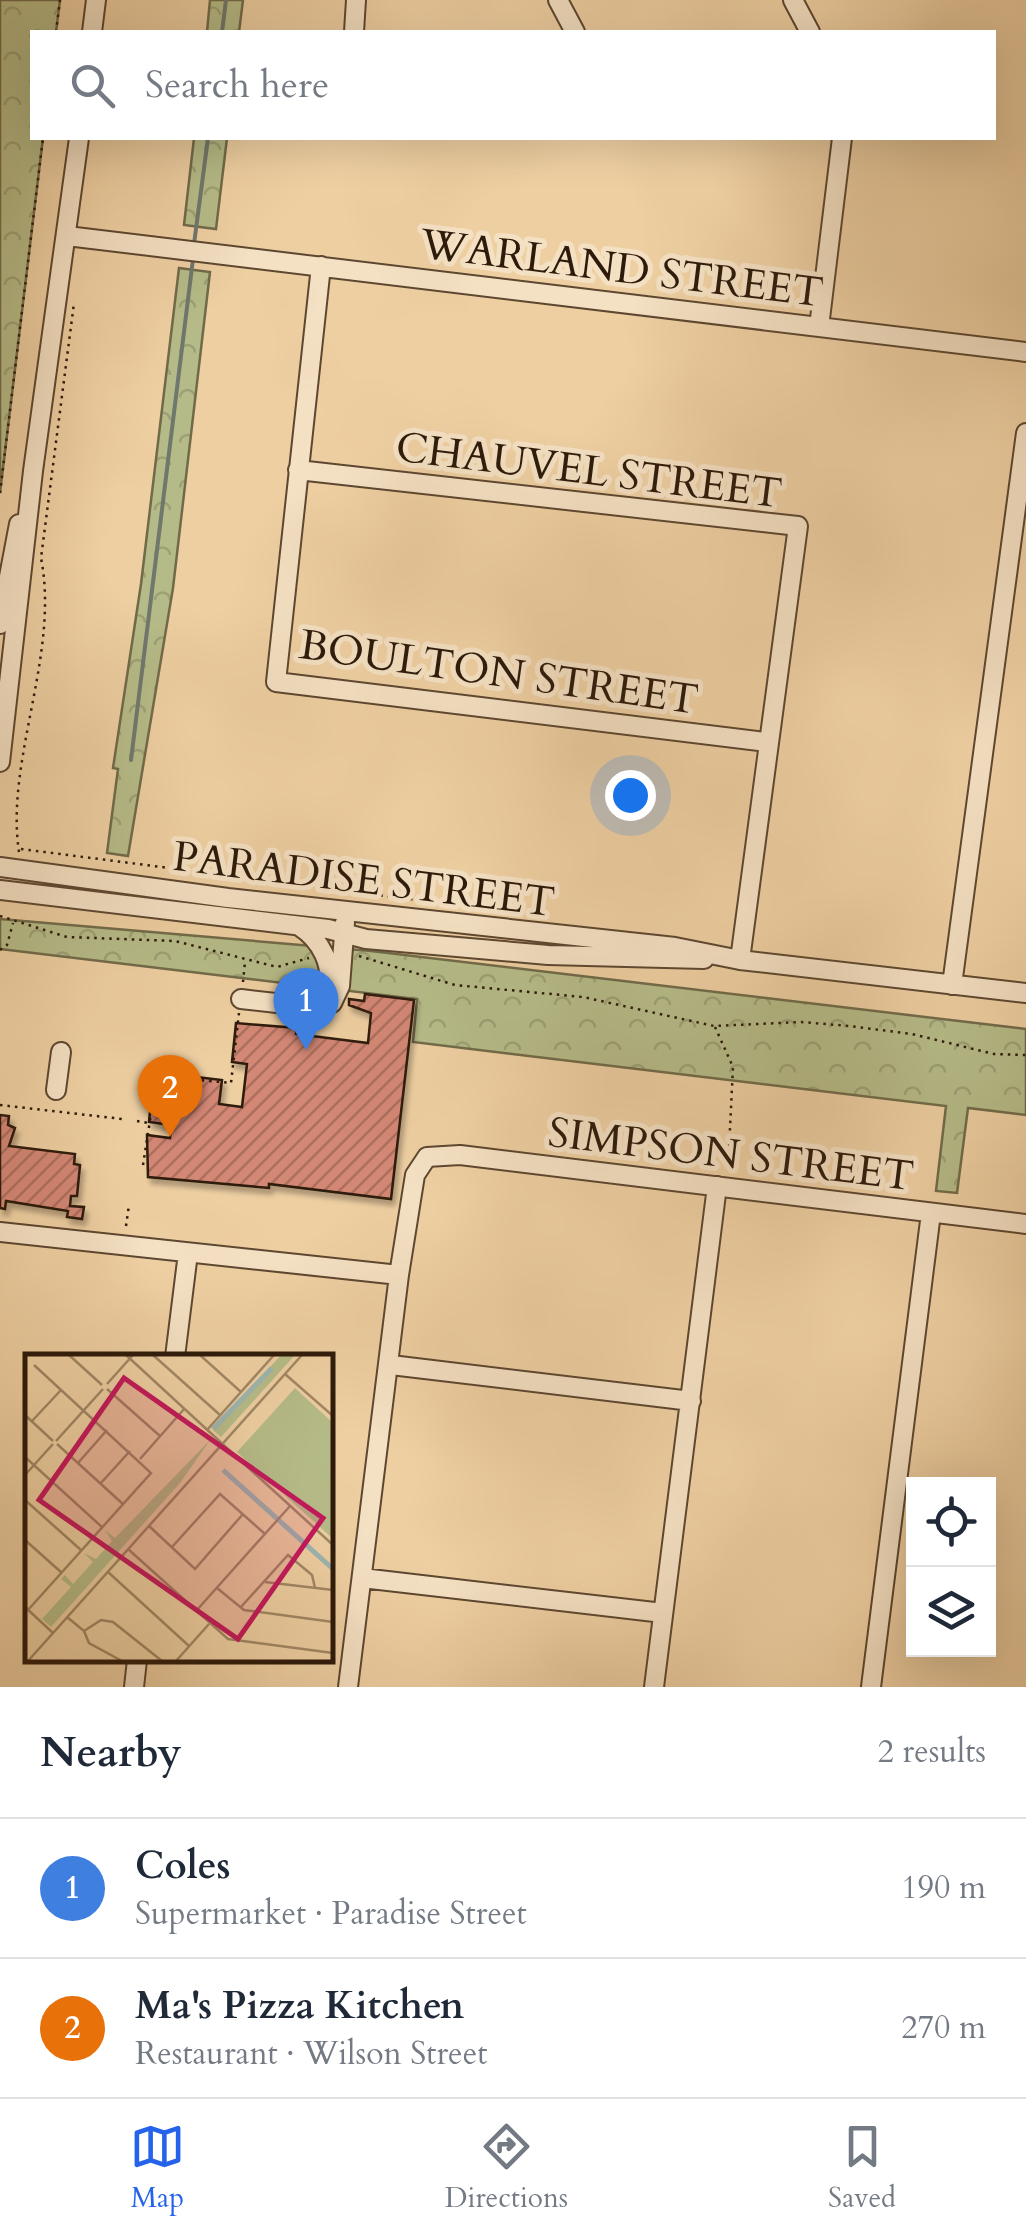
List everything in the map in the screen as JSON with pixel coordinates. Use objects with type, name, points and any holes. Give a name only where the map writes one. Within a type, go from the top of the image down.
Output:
[{"type":"street","points":[[92,30],[96,0]]},
{"type":"street","points":[[354,30],[356,0]]},
{"type":"street","points":[[558,0],[573,30]]},
{"type":"street","points":[[793,0],[809,30]]},
{"type":"street","points":[[0,762],[33,470],[79,140]]},
{"type":"street","points":[[819,327],[842,140]]},
{"type":"street","name":"WARLAND STREET","points":[[67,236],[1026,352]]},
{"type":"street","name":"BOULTON STREET","points":[[322,266],[276,682],[766,742]]},
{"type":"street","points":[[952,985],[1026,432]]},
{"type":"street","points":[[0,624],[33,470]]},
{"type":"street","name":"CHAUVEL STREET","points":[[298,470],[798,526],[766,742],[740,960]]},
{"type":"street","name":"PARADISE STREET","points":[[0,866],[343,899],[740,960],[1026,993]]},
{"type":"street","name":"PARADISE STREET","points":[[0,890],[299,926],[366,940],[676,961],[719,957]]},
{"type":"street","points":[[241,996],[315,1008],[328,1006],[338,993],[343,899]]},
{"type":"street","points":[[299,926],[317,939],[330,974],[326,998],[315,1008]]},
{"type":"street","points":[[56,1090],[60,1052]]},
{"type":"street","name":"SIMPSON STREET","points":[[399,1276],[415,1175],[427,1157],[460,1155],[1026,1224]]},
{"type":"street","points":[[654,1687],[718,1186]]},
{"type":"street","points":[[871,1687],[932,1212]]},
{"type":"street","points":[[0,1232],[399,1276],[391,1365],[348,1687]]},
{"type":"street","points":[[175,1354],[188,1253]]},
{"type":"street","points":[[391,1365],[692,1401]]},
{"type":"street","points":[[362,1578],[663,1613]]},
{"type":"street","points":[[134,1687],[138,1662]]},
{"type":"path","points":[[56,30],[60,0]]},
{"type":"path","points":[[0,494],[44,140]]},
{"type":"path","points":[[75,294],[41,558],[46,586],[45,620],[14,825],[15,841],[21,848],[343,899],[501,910]]},
{"type":"path","points":[[18,856],[21,848]]},
{"type":"path","points":[[0,950],[7,945],[12,906]]},
{"type":"path","points":[[0,916],[67,937],[175,941],[277,967],[319,955]]},
{"type":"path","points":[[357,956],[454,985],[583,998],[714,1026],[801,1022],[849,1026],[912,1034],[994,1054],[1026,1056]]},
{"type":"path","points":[[143,1165],[156,1076],[232,1083],[246,960]]},
{"type":"path","points":[[714,1026],[733,1067],[728,1170],[718,1186]]},
{"type":"path","points":[[0,1105],[122,1119]]},
{"type":"path","points":[[137,1121],[151,1123]]},
{"type":"path","points":[[126,1226],[129,1205]]},
{"type":"green space","points":[[0,0],[60,0],[56,30],[30,30],[30,140],[43,140],[0,493]]},
{"type":"green space","points":[[210,0],[243,0],[239,30],[207,30]]},
{"type":"green space","points":[[194,140],[227,140],[216,229],[184,225]]},
{"type":"green space","points":[[179,268],[210,272],[173,588],[128,856],[107,853],[118,769],[113,768],[141,584]]},
{"type":"green space","points":[[0,919],[371,951],[1026,1029],[1026,1115],[968,1108],[957,1193],[936,1191],[946,1106],[413,1042],[417,999],[0,949]]},
{"type":"building","points":[[365,994],[414,1000],[391,1199],[269,1184],[269,1188],[148,1177],[147,1135],[170,1138],[172,1125],[149,1122],[154,1072],[222,1080],[219,1104],[242,1107],[247,1064],[232,1062],[236,1023],[297,1028],[296,1034],[368,1043],[371,1013],[349,1005],[349,999],[364,1001]]},
{"type":"building","points":[[0,1115],[9,1116],[8,1125],[15,1128],[9,1146],[75,1154],[74,1164],[80,1165],[77,1196],[71,1196],[70,1206],[84,1207],[82,1219],[67,1217],[68,1211],[6,1201],[5,1209],[0,1208]]},
{"type":"waterway","points":[[222,30],[226,0]]},
{"type":"waterway","points":[[194,244],[208,140]]},
{"type":"waterway","points":[[131,760],[193,259]]},
{"type":"place","name":"Coles","points":[[306,1050]]},
{"type":"place","name":"Ma's Pizza Kitchen","points":[[170,1137]]}]
